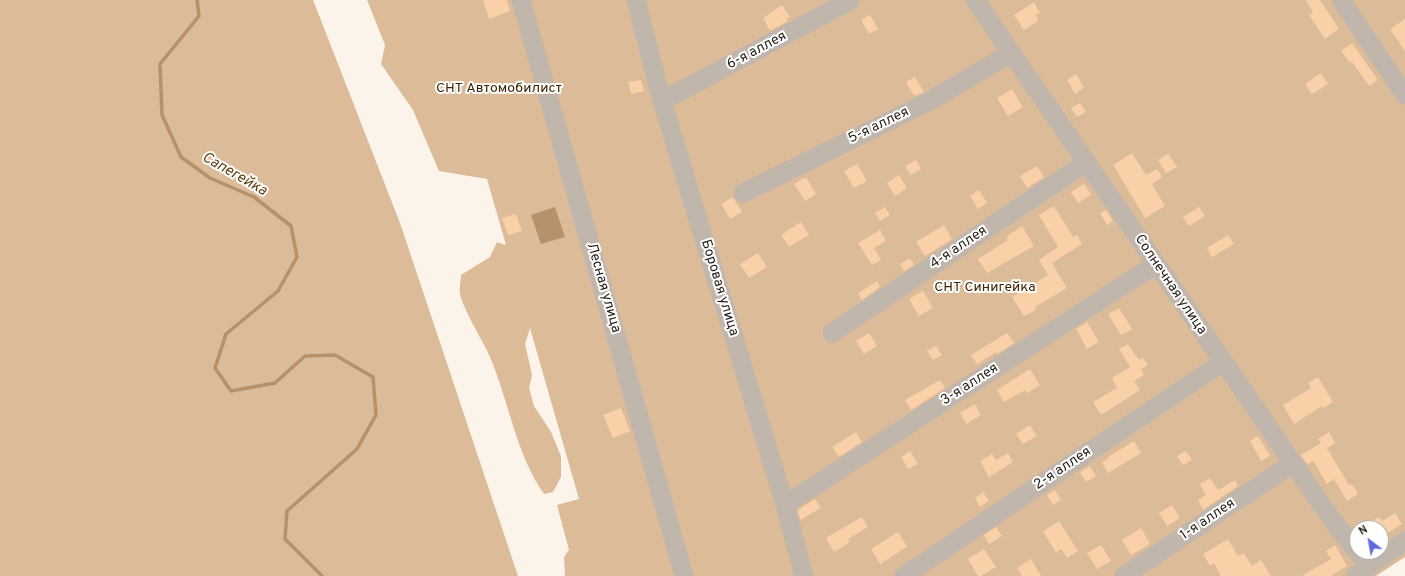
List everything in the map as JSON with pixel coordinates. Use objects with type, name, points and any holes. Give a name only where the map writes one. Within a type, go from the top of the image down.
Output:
[{"type":"street","name":"Лесная улица","points":[[521,0],[684,576]]},
{"type":"street","name":"Боровая улица","points":[[636,0],[662,101],[785,505],[804,576]]},
{"type":"street","name":"6-я аллея","points":[[662,101],[851,0]]},
{"type":"street","name":"Солнечная улица","points":[[975,0],[1223,362],[1355,550],[1362,571]]},
{"type":"street","points":[[1341,0],[1405,95]]},
{"type":"street","name":"5-я аллея","points":[[743,193],[928,102],[1011,53]]},
{"type":"street","name":"4-я аллея","points":[[832,333],[1087,162]]},
{"type":"street","name":"3-я аллея","points":[[785,505],[1156,264]]},
{"type":"street","name":"2-я аллея","points":[[904,576],[1223,362]]},
{"type":"street","name":"1-я аллея","points":[[1124,576],[1293,463]]},
{"type":"street","points":[[1362,571],[1405,541]]},
{"type":"green space","points":[[0,0],[313,0],[400,223],[518,576],[0,576]]},
{"type":"green space","name":"СНТ Синигейка","points":[[367,0],[1405,0],[1405,557],[1376,576],[565,576],[564,557],[569,550],[557,505],[579,499],[530,328],[525,344],[532,375],[529,388],[534,406],[551,432],[561,456],[561,477],[553,492],[544,494],[526,462],[497,374],[487,350],[462,302],[460,294],[461,275],[490,257],[497,242],[506,245],[487,179],[439,171],[413,110],[381,64],[385,45]]},
{"type":"shaded area","points":[[555,207],[565,237],[541,244],[531,215]]},
{"type":"building","points":[[483,0],[507,0],[510,11],[489,19]]},
{"type":"building","points":[[1306,0],[1320,0],[1339,29],[1325,39],[1309,15],[1313,12]]},
{"type":"building","points":[[1034,2],[1040,13],[1036,15],[1038,21],[1024,30],[1014,15]]},
{"type":"building","points":[[782,5],[790,17],[786,19],[788,21],[770,31],[763,18]]},
{"type":"building","points":[[870,15],[878,29],[869,34],[861,20]]},
{"type":"building","points":[[1405,19],[1405,51],[1390,29]]},
{"type":"building","points":[[1352,43],[1378,80],[1369,86],[1352,62],[1350,63],[1341,51]]},
{"type":"building","points":[[1321,73],[1328,84],[1312,94],[1305,84]]},
{"type":"building","points":[[1076,74],[1084,88],[1075,94],[1067,80]]},
{"type":"building","points":[[915,77],[924,92],[914,96],[906,82]]},
{"type":"building","points":[[641,80],[644,91],[631,94],[628,82]]},
{"type":"building","points":[[1012,89],[1023,107],[1008,116],[997,98]]},
{"type":"building","points":[[1080,103],[1086,112],[1077,117],[1071,108]]},
{"type":"building","points":[[1132,153],[1146,175],[1157,169],[1162,177],[1152,184],[1165,206],[1145,218],[1113,165]]},
{"type":"building","points":[[1168,154],[1177,167],[1166,173],[1158,160]]},
{"type":"building","points":[[916,160],[921,169],[910,175],[905,166]]},
{"type":"building","points":[[857,164],[867,181],[854,188],[844,171]]},
{"type":"building","points":[[1037,166],[1044,177],[1027,188],[1020,176]]},
{"type":"building","points":[[899,175],[907,188],[895,196],[887,183]]},
{"type":"building","points":[[806,177],[816,194],[805,201],[794,184]]},
{"type":"building","points":[[1084,184],[1091,195],[1078,203],[1071,192]]},
{"type":"building","points":[[979,190],[987,203],[978,209],[970,196]]},
{"type":"building","points":[[733,197],[742,212],[730,219],[721,204]]},
{"type":"building","points":[[1054,206],[1073,237],[1077,235],[1082,244],[1052,263],[1067,288],[1035,307],[1036,310],[1024,316],[1012,297],[1048,275],[1039,260],[1058,247],[1039,215]]},
{"type":"building","points":[[885,207],[890,215],[880,221],[875,213]]},
{"type":"building","points":[[1199,207],[1205,216],[1189,226],[1183,217]]},
{"type":"building","points":[[1106,210],[1113,221],[1107,225],[1100,213]]},
{"type":"building","points":[[516,214],[522,231],[508,235],[502,218]]},
{"type":"building","points":[[801,222],[809,235],[789,247],[781,235]]},
{"type":"building","points":[[944,225],[952,239],[925,256],[916,242]]},
{"type":"building","points":[[1022,226],[1034,246],[987,273],[978,259],[1008,240],[1006,237]]},
{"type":"building","points":[[880,230],[886,241],[874,248],[881,260],[872,265],[858,243]]},
{"type":"building","points":[[1228,235],[1234,244],[1212,257],[1207,248]]},
{"type":"building","points":[[758,253],[767,267],[749,278],[740,264]]},
{"type":"building","points":[[910,258],[914,265],[904,271],[900,264]]},
{"type":"building","points":[[877,281],[880,287],[862,300],[858,293]]},
{"type":"building","points":[[923,291],[933,308],[919,316],[909,299]]},
{"type":"building","points":[[1119,308],[1132,329],[1121,335],[1108,314]]},
{"type":"building","points":[[1087,322],[1099,342],[1087,349],[1076,329]]},
{"type":"building","points":[[869,333],[877,346],[864,354],[856,341]]},
{"type":"building","points":[[1007,333],[1014,343],[977,364],[971,355]]},
{"type":"building","points":[[1128,344],[1139,360],[1143,358],[1148,365],[1141,369],[1144,375],[1134,381],[1140,390],[1101,415],[1093,402],[1117,388],[1112,378],[1130,367],[1119,349]]},
{"type":"building","points":[[936,346],[942,355],[933,360],[927,351]]},
{"type":"building","points":[[1030,369],[1040,385],[1027,393],[1025,390],[1004,402],[997,390]]},
{"type":"building","points":[[1318,377],[1333,402],[1324,408],[1322,406],[1294,424],[1283,405],[1311,388],[1308,383]]},
{"type":"building","points":[[940,380],[945,388],[911,410],[905,400]]},
{"type":"building","points":[[975,404],[981,415],[966,424],[960,413]]},
{"type":"building","points":[[621,408],[630,431],[613,438],[603,415]]},
{"type":"building","points":[[1030,425],[1037,436],[1023,444],[1016,434]]},
{"type":"building","points":[[856,432],[862,442],[839,457],[832,447]]},
{"type":"building","points":[[1329,432],[1335,443],[1327,448],[1349,485],[1352,484],[1358,494],[1347,501],[1334,479],[1327,484],[1313,461],[1307,464],[1301,455],[1321,443],[1318,439]]},
{"type":"building","points":[[1258,436],[1270,456],[1261,461],[1250,441]]},
{"type":"building","points":[[1134,441],[1141,453],[1108,473],[1102,463],[1109,458],[1108,457]]},
{"type":"building","points":[[910,451],[918,464],[908,469],[901,457]]},
{"type":"building","points":[[1186,451],[1192,460],[1183,465],[1177,456]]},
{"type":"building","points":[[1008,453],[1013,462],[989,477],[980,461],[992,454],[996,460]]},
{"type":"building","points":[[1090,466],[1096,476],[1086,482],[1080,472]]},
{"type":"building","points":[[1210,478],[1218,490],[1235,480],[1238,486],[1203,510],[1198,500],[1206,495],[1200,484]]},
{"type":"building","points":[[1055,490],[1061,500],[1053,505],[1047,495]]},
{"type":"building","points":[[983,492],[989,501],[980,507],[975,498]]},
{"type":"building","points":[[815,499],[821,508],[800,520],[798,510]]},
{"type":"building","points":[[1172,505],[1180,518],[1167,526],[1159,513]]},
{"type":"building","points":[[1395,513],[1402,524],[1389,532],[1389,520],[1384,520]]},
{"type":"building","points":[[862,517],[868,527],[848,539],[850,542],[834,552],[826,538]]},
{"type":"building","points":[[1379,517],[1381,520],[1374,520]]},
{"type":"building","points":[[1059,521],[1078,551],[1067,558],[1061,549],[1056,553],[1043,531]]},
{"type":"building","points":[[996,527],[1002,536],[989,544],[984,535]]},
{"type":"building","points":[[1141,528],[1150,544],[1131,555],[1122,540]]},
{"type":"building","points":[[898,532],[907,547],[880,564],[871,549]]},
{"type":"building","points":[[1228,539],[1238,556],[1244,553],[1252,566],[1261,560],[1271,576],[1221,576],[1214,563],[1210,566],[1203,554]]},
{"type":"building","points":[[1101,545],[1111,561],[1097,569],[1087,553]]},
{"type":"building","points":[[1335,545],[1347,566],[1331,576],[1302,576],[1331,559],[1326,551]]},
{"type":"building","points":[[984,549],[996,567],[981,576],[978,576],[968,559]]},
{"type":"building","points":[[1031,559],[1041,576],[1022,576],[1017,568]]},
{"type":"waterway","name":"Сапегейка","points":[[197,0],[199,16],[160,64],[162,115],[181,157],[210,178],[254,197],[291,226],[297,257],[278,291],[226,334],[215,368],[231,391],[275,383],[305,356],[335,355],[373,377],[376,415],[357,449],[287,511],[285,539],[322,576]]},
{"type":"park label","name":"СНТ Автомобилист","points":[[499,89]]}]
